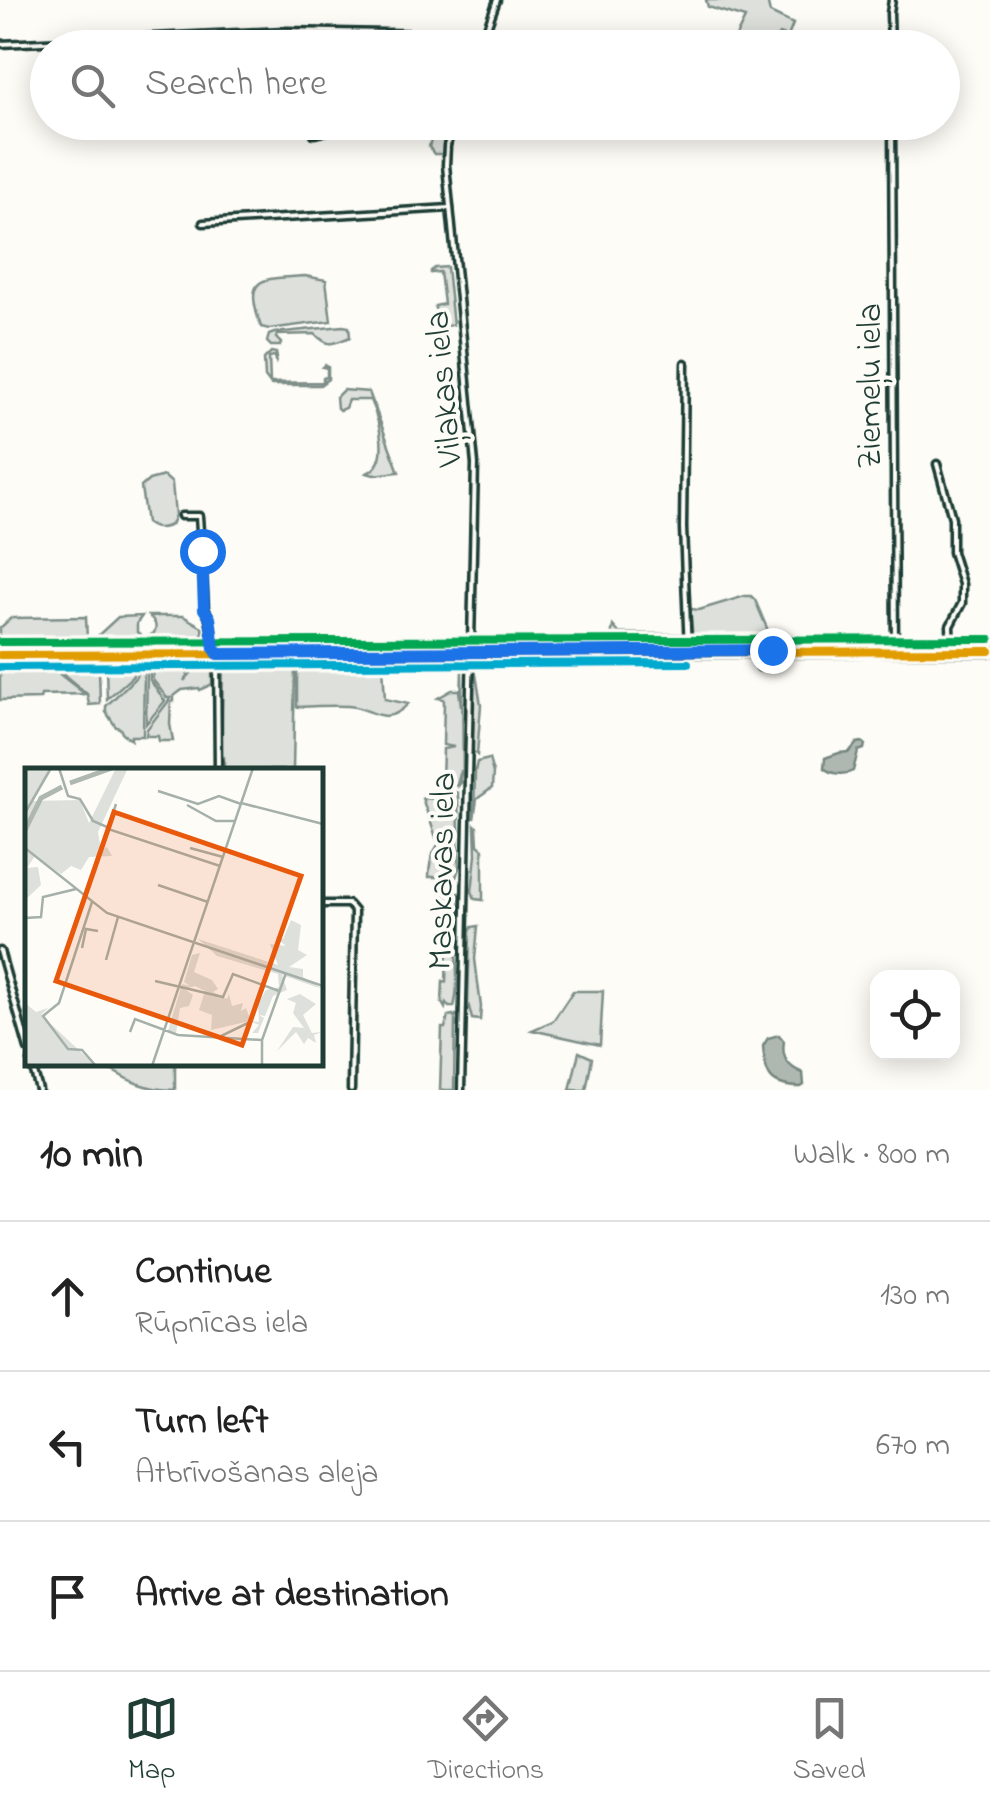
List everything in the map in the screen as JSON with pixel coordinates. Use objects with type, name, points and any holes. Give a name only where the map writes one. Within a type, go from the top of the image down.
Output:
[{"type":"main road","points":[[0,655],[990,650]]},
{"type":"street","points":[[486,30],[497,0]]},
{"type":"street","points":[[890,30],[892,0]]},
{"type":"street","points":[[0,44],[30,43]]},
{"type":"street","name":"Viļakas iela","points":[[450,140],[446,159],[475,464],[469,652]]},
{"type":"street","name":"Ziemeļu iela","points":[[892,140],[895,650]]},
{"type":"street","points":[[203,223],[450,208]]},
{"type":"street","points":[[684,363],[683,528],[688,651]]},
{"type":"street","points":[[938,464],[952,518],[952,552],[962,584],[962,603],[950,626],[951,650]]},
{"type":"street","points":[[181,516],[200,516],[204,609],[210,618],[218,654],[218,768]]},
{"type":"street","points":[[760,651],[760,667]]},
{"type":"street","name":"Maskavas iela","points":[[461,1090],[469,652]]},
{"type":"street","points":[[322,904],[348,904],[354,911],[351,1090]]},
{"type":"street","points":[[0,951],[25,1038]]},
{"type":"street","points":[[33,1065],[39,1090]]},
{"type":"shaded area","points":[[706,0],[767,0],[770,13],[793,24],[791,30],[739,30],[745,18],[708,7]]},
{"type":"shaded area","points":[[431,140],[447,140],[444,154],[434,154],[429,147]]},
{"type":"shaded area","points":[[447,267],[453,325],[445,326],[436,321],[435,306],[444,304],[440,272],[431,271]]},
{"type":"shaded area","points":[[305,276],[326,280],[331,321],[261,327],[254,298],[260,283]]},
{"type":"shaded area","points":[[349,327],[350,337],[335,343],[315,334],[277,335],[280,346],[267,342],[274,333]]},
{"type":"shaded area","points":[[271,352],[276,353],[277,358],[276,361],[275,356],[269,357],[270,383],[323,382],[327,377],[325,365],[328,367],[328,379],[320,385],[271,385],[265,377],[264,359]]},
{"type":"shaded area","points":[[343,390],[369,392],[399,472],[367,473],[375,468],[381,451],[377,418],[370,400],[348,400],[345,408],[337,408],[336,397]]},
{"type":"shaded area","points":[[164,476],[172,483],[175,515],[171,525],[155,528],[146,523],[141,487]]},
{"type":"shaded area","points":[[745,596],[755,600],[769,641],[693,639],[692,609]]},
{"type":"shaded area","points":[[142,616],[137,632],[144,640],[94,639],[118,617]]},
{"type":"shaded area","points":[[149,616],[183,616],[202,627],[203,639],[148,640],[156,628]]},
{"type":"shaded area","points":[[86,617],[87,640],[0,640],[0,628],[11,618]]},
{"type":"shaded area","points":[[613,626],[619,633],[683,634],[685,639],[610,642]]},
{"type":"shaded area","points":[[482,641],[600,644],[481,644]]},
{"type":"shaded area","points":[[93,642],[208,642],[202,647],[99,648]]},
{"type":"shaded area","points":[[4,644],[87,645],[26,648]]},
{"type":"shaded area","points":[[682,657],[687,661],[482,661]]},
{"type":"shaded area","points":[[299,660],[381,662],[385,699],[408,704],[385,716],[348,706],[297,707]]},
{"type":"shaded area","points":[[31,661],[94,661],[100,666],[7,666]]},
{"type":"shaded area","points":[[114,661],[204,663],[212,666],[106,666]]},
{"type":"shaded area","points":[[295,667],[293,768],[224,768],[224,756],[221,768],[223,669]]},
{"type":"shaded area","points":[[133,668],[133,676],[107,699],[106,669]]},
{"type":"shaded area","points":[[147,668],[150,680],[165,701],[146,724]]},
{"type":"shaded area","points":[[192,668],[184,681],[195,669],[210,668],[212,684],[200,690],[182,690],[174,696],[170,724],[173,741],[146,736],[147,729],[171,698],[153,680],[152,670]]},
{"type":"shaded area","points":[[462,668],[463,780],[459,785],[461,770],[457,785],[445,786],[443,749],[454,747],[443,745],[444,701],[438,698],[459,690],[461,706]]},
{"type":"shaded area","points":[[475,668],[481,705],[477,755],[471,750]]},
{"type":"shaded area","points":[[0,669],[53,669],[85,694],[0,700]]},
{"type":"shaded area","points":[[57,669],[99,669],[100,704],[89,705],[87,694]]},
{"type":"shaded area","points":[[137,669],[144,670],[143,736],[131,736],[131,740],[116,727],[106,706],[136,677]]},
{"type":"shaded area","points":[[862,742],[864,749],[858,751],[853,771],[838,774],[824,768],[825,758],[849,752]]},
{"type":"shaded area","points":[[489,759],[492,788],[477,799],[474,819],[477,762]]},
{"type":"shaded area","points":[[448,790],[458,793],[459,831],[437,840],[422,798],[438,799],[439,795],[447,795]]},
{"type":"shaded area","points":[[475,825],[478,845],[483,849],[483,900],[475,899],[472,891]]},
{"type":"shaded area","points":[[458,835],[456,877],[429,877],[435,849],[444,839]]},
{"type":"shaded area","points":[[455,884],[456,904],[461,893],[458,920],[454,920],[457,985],[454,1007],[446,1003],[445,1008],[445,887]]},
{"type":"shaded area","points":[[478,926],[475,959],[480,1020],[472,1019],[468,1003],[470,932]]},
{"type":"shaded area","points":[[573,991],[603,991],[600,1045],[532,1030],[553,1021]]},
{"type":"shaded area","points":[[448,1016],[458,1016],[459,1024],[455,1020],[454,1090],[440,1090],[442,1028]]},
{"type":"shaded area","points":[[779,1035],[784,1041],[787,1061],[803,1073],[801,1087],[775,1082],[767,1072],[763,1046],[768,1038]]},
{"type":"shaded area","points":[[579,1052],[592,1058],[586,1090],[570,1090]]},
{"type":"shaded area","points":[[175,1065],[175,1090],[156,1089],[108,1068]]},
{"type":"transit line","points":[[0,642],[990,639]]},
{"type":"transit line","points":[[0,655],[990,651]]},
{"type":"transit line","points":[[0,667],[688,663]]},
{"type":"route","points":[[202,551],[204,609],[210,618],[218,654],[772,650]]}]
